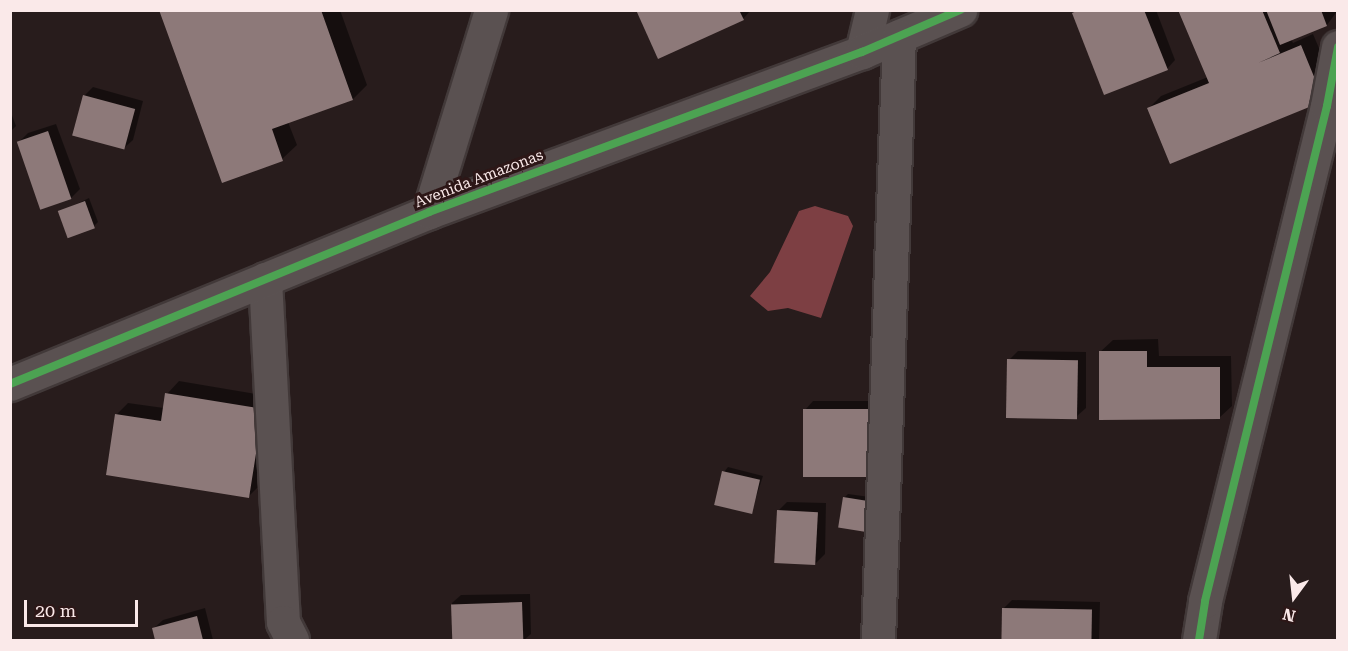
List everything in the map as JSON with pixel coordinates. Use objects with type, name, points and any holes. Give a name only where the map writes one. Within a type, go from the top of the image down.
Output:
[{"type":"street","points":[[429,212],[491,10]]},
{"type":"street","points":[[862,52],[872,10]]},
{"type":"street","name":"Avenida Amazonas","points":[[10,384],[429,212],[862,52],[960,10]]},
{"type":"street","points":[[878,640],[899,36]]},
{"type":"street","points":[[1199,640],[1205,601],[1327,106],[1338,47]]},
{"type":"street","points":[[265,279],[283,622],[292,640]]},
{"type":"shaded area","points":[[815,206],[848,216],[853,226],[821,318],[788,308],[768,311],[750,296],[770,272],[799,211]]},
{"type":"building","points":[[159,10],[321,10],[353,100],[272,129],[283,161],[222,183]]},
{"type":"building","points":[[636,10],[739,10],[744,20],[658,59]]},
{"type":"building","points":[[1079,10],[1144,10],[1168,70],[1104,95],[1072,13]]},
{"type":"building","points":[[1178,10],[1262,10],[1280,53],[1258,63],[1301,45],[1324,101],[1170,164],[1147,108],[1209,83]]},
{"type":"building","points":[[1266,10],[1321,10],[1327,26],[1280,45]]},
{"type":"building","points":[[83,95],[135,109],[124,150],[72,136]]},
{"type":"building","points":[[48,131],[71,199],[40,210],[17,142]]},
{"type":"building","points":[[85,201],[95,228],[68,238],[58,211]]},
{"type":"building","points":[[1099,351],[1147,351],[1147,367],[1220,367],[1220,419],[1099,420]]},
{"type":"building","points":[[1007,359],[1078,360],[1077,419],[1006,418]]},
{"type":"building","points":[[165,393],[263,409],[249,498],[106,475],[115,414],[161,421]]},
{"type":"building","points":[[803,409],[873,409],[873,477],[803,477]]},
{"type":"building","points":[[722,471],[760,480],[752,514],[714,505]]},
{"type":"building","points":[[843,497],[873,502],[868,532],[838,528]]},
{"type":"building","points":[[777,510],[818,512],[815,565],[774,563]]},
{"type":"building","points":[[522,602],[523,640],[452,640],[451,604]]},
{"type":"building","points":[[1002,608],[1092,610],[1091,640],[1001,640]]},
{"type":"building","points":[[197,616],[203,640],[155,640],[152,628]]},
{"type":"cycle path","points":[[10,384],[429,212],[862,52],[960,10]]},
{"type":"cycle path","points":[[1199,640],[1205,601],[1327,106],[1338,47]]}]
